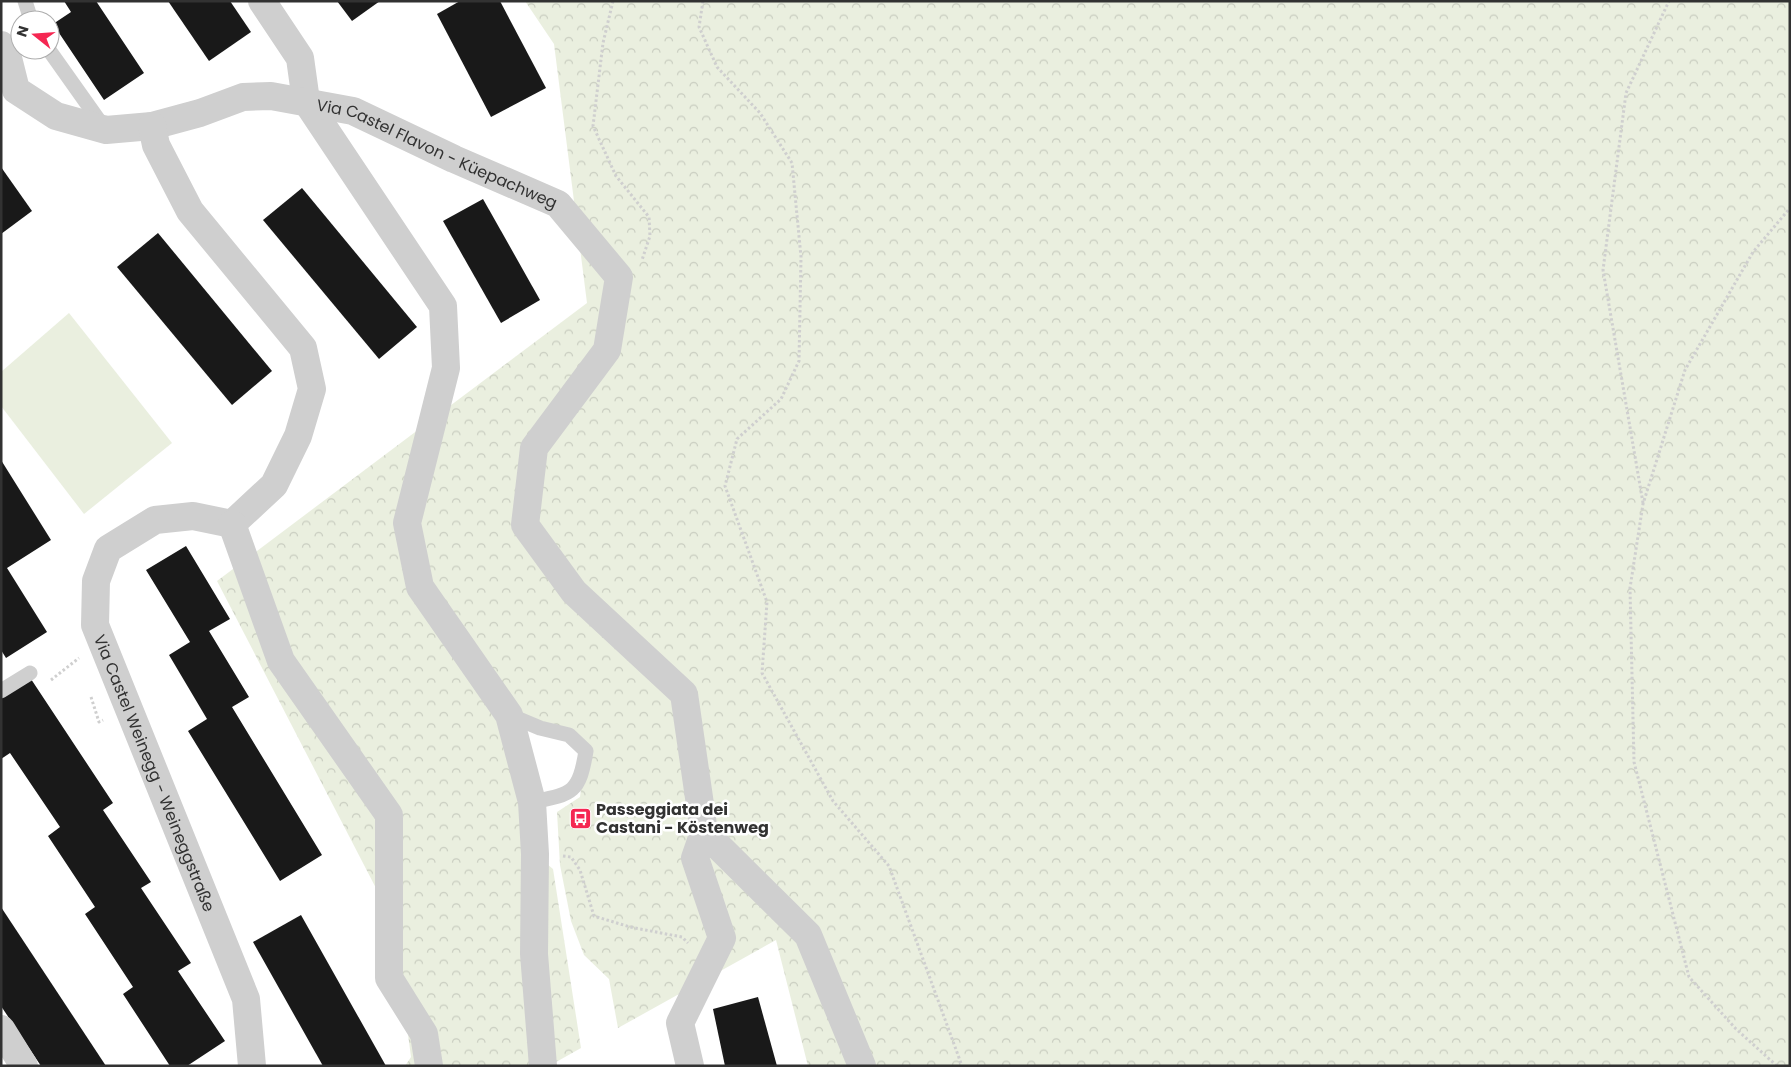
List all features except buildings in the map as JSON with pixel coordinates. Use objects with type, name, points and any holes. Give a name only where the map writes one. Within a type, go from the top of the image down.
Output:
[{"type":"street","name":"Via Castel Flavon - Küepachweg","points":[[262,1],[300,58],[306,101]]},
{"type":"street","name":"Via Castel Flavon - Küepachweg","points":[[1,45],[8,58],[16,90],[56,116],[106,130],[152,126],[200,113],[243,97],[271,96],[353,111],[454,159],[558,204],[619,277]]},
{"type":"street","points":[[306,101],[443,306],[446,368],[407,523],[420,587],[509,715],[532,802],[535,854],[534,954],[543,1066]]},
{"type":"street","points":[[152,126],[156,145],[190,211],[303,348],[312,389],[298,436],[274,485],[232,524],[281,661],[389,815],[389,978],[424,1034],[429,1066]]},
{"type":"street","points":[[619,277],[607,350],[534,448],[525,525],[574,592],[684,694],[704,832],[695,858],[722,938],[680,1022],[690,1066]]},
{"type":"street","name":"Via Castel Weinegg - Weineggstraße","points":[[232,524],[193,516],[155,520],[108,549],[96,581],[95,624],[246,999],[252,1066]]},
{"type":"street","points":[[704,832],[808,935],[862,1066]]},
{"type":"street","points":[[1,1029],[24,1066]]},
{"type":"lane","points":[[56,60],[106,130]]},
{"type":"lane","points":[[1,691],[30,673]]},
{"type":"lane","points":[[509,715],[540,728],[569,735],[586,751],[582,776],[573,791],[532,802]]},
{"type":"path","points":[[613,1],[603,44],[593,126],[616,176],[648,217],[650,236],[639,268],[619,277]]},
{"type":"path","points":[[703,1],[699,27],[717,66],[760,113],[792,162],[796,200],[800,257],[798,361],[781,399],[737,439],[725,486],[767,602],[762,673],[833,801],[889,866],[962,1066]]},
{"type":"path","points":[[1644,504],[1603,270],[1626,93],[1669,1]]},
{"type":"path","points":[[1777,1066],[1736,1030],[1688,977],[1634,762],[1630,588],[1644,504],[1685,370],[1753,252],[1790,208]]},
{"type":"path","points":[[30,673],[40,689],[79,658],[82,667]]},
{"type":"path","points":[[90,694],[99,722],[128,709]]},
{"type":"path","points":[[535,854],[571,857],[580,870],[594,916],[630,927],[682,937],[708,966]]},
{"type":"green space","points":[[525,1],[1790,1],[1790,1066],[808,1066],[776,940],[618,1028],[609,979],[584,955],[571,921],[560,865],[557,812],[580,797],[586,751],[510,715],[535,854],[553,869],[581,1048],[549,1066],[405,1066],[411,1057],[393,921],[217,581],[587,303],[554,44]]},
{"type":"green space","points":[[69,313],[172,443],[84,514],[1,406],[1,372]]},
{"type":"place","name":"Passeggiata dei Castani - Köstenweg","points":[[580,818]]}]
